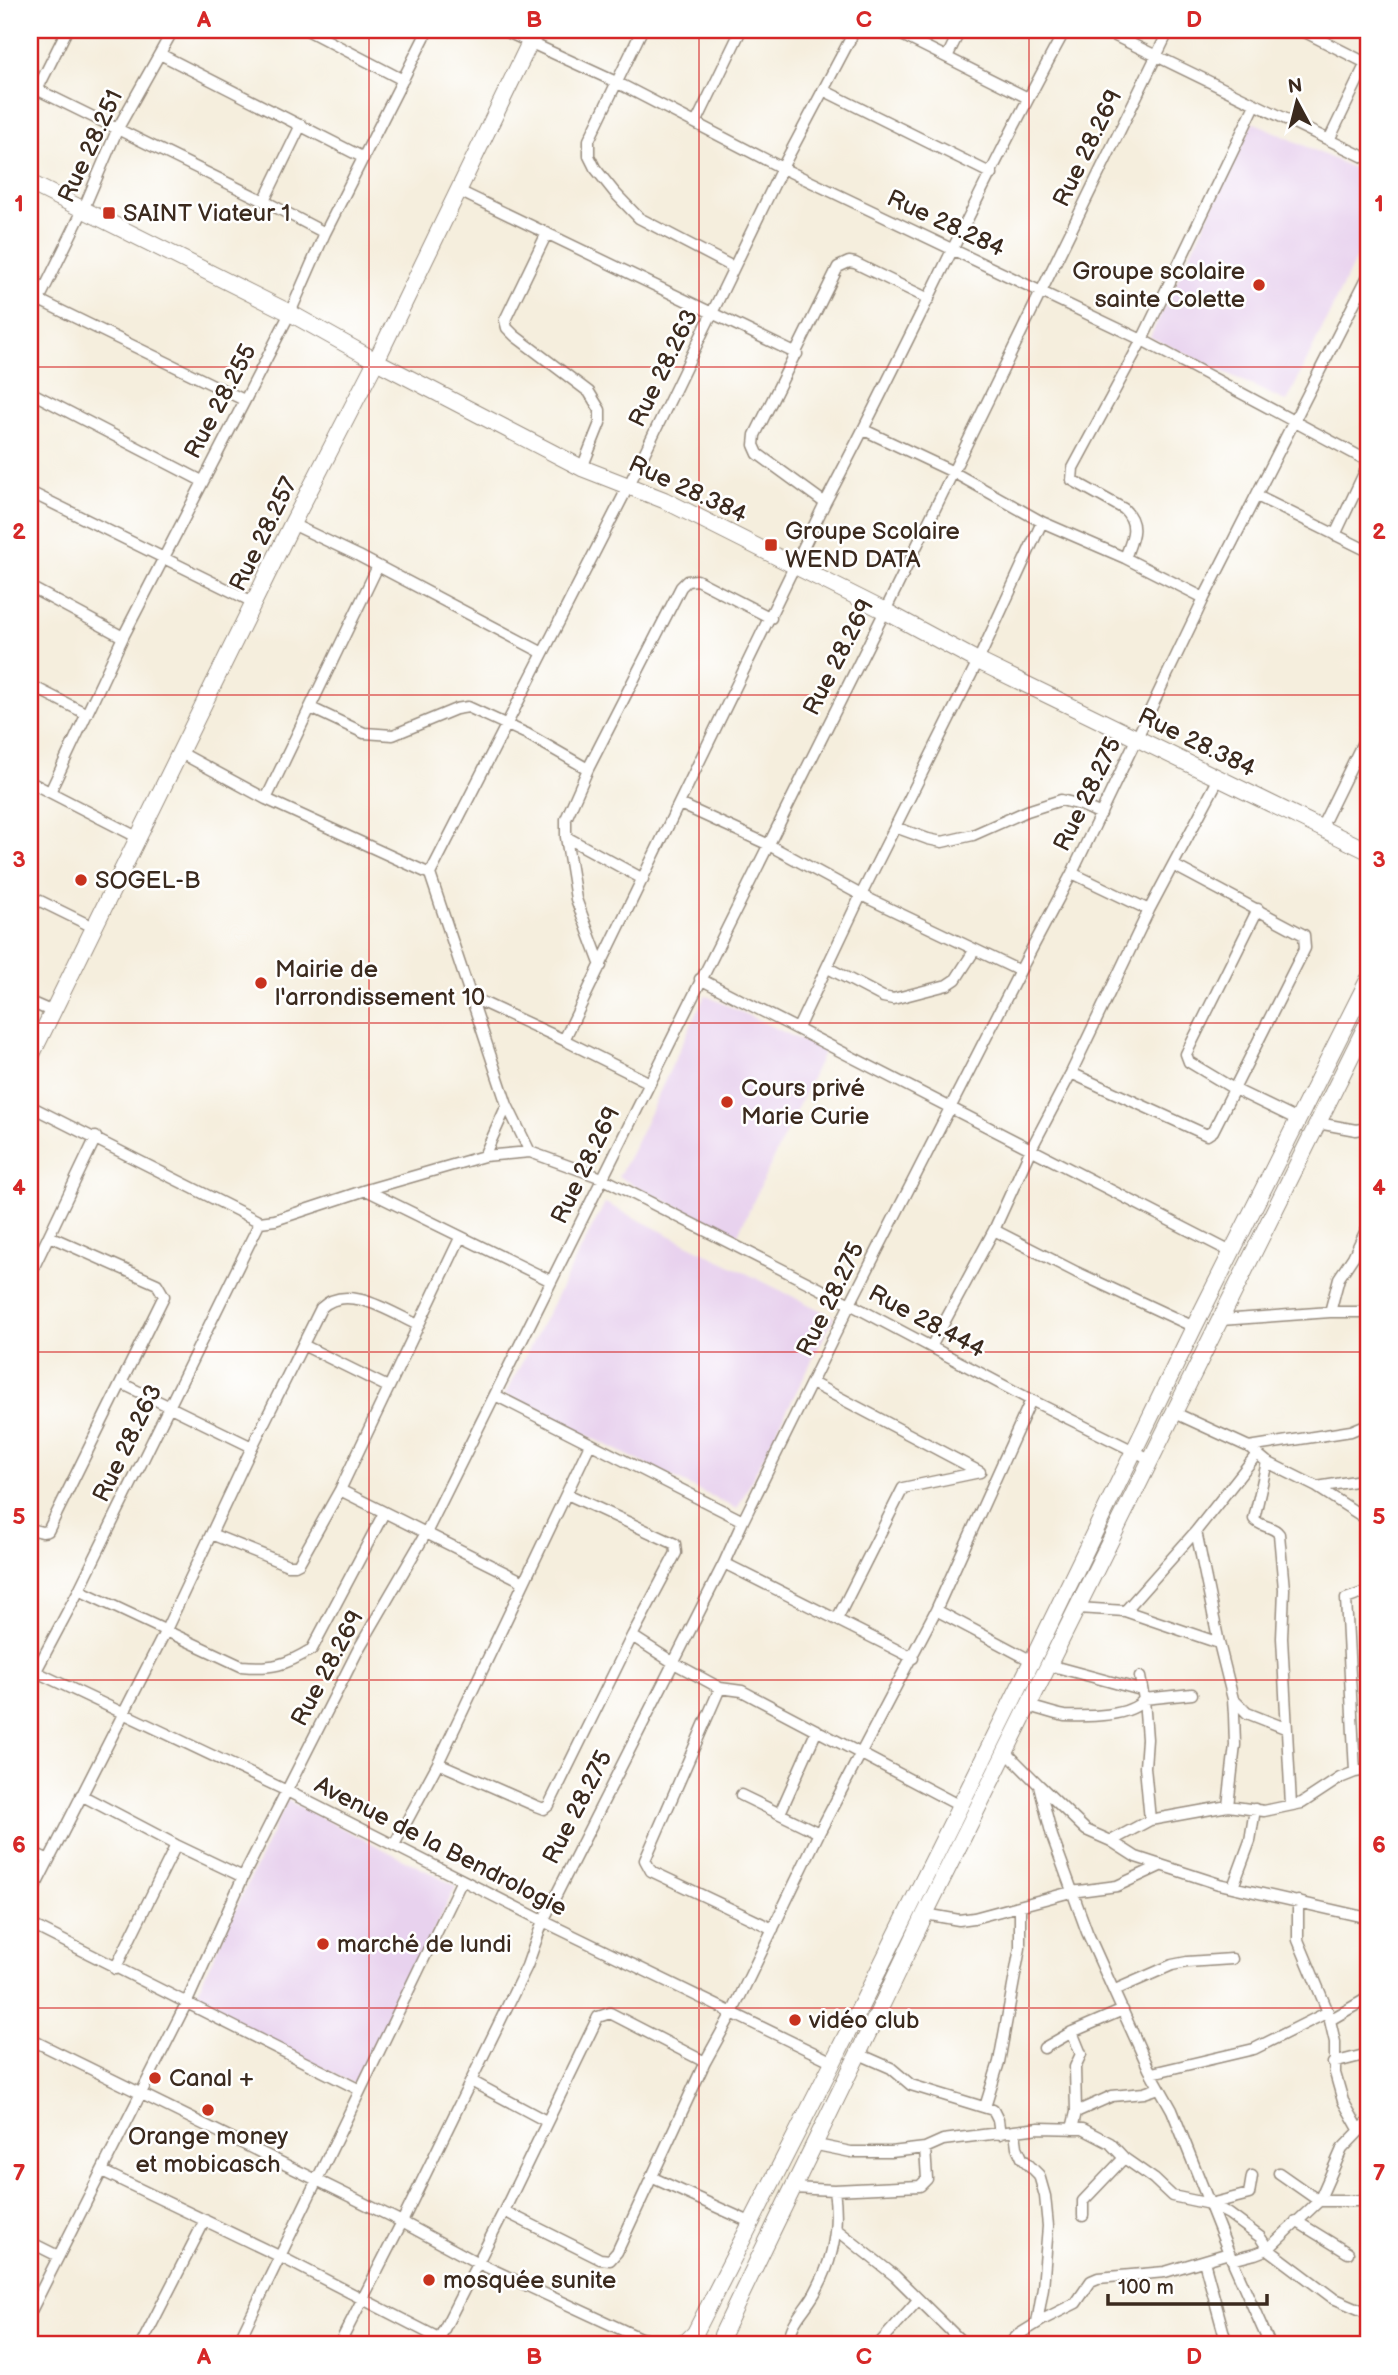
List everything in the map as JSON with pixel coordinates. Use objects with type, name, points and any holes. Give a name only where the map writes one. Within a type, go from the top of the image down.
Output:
[{"type":"main road","name":"Rue 28.257","points":[[30,1058],[292,524],[376,361],[533,36]]},
{"type":"main road","name":"Rue 28.384","points":[[30,183],[290,313],[582,468],[664,500],[978,661],[1368,851]]},
{"type":"main road","points":[[681,2344],[695,2333],[752,2223],[1368,980]]},
{"type":"main road","points":[[681,2344],[695,2340],[720,2344],[812,2144],[859,2054],[925,1914],[1368,1022]]},
{"type":"street","points":[[67,30],[33,88],[325,233]]},
{"type":"street","name":"Rue 28.251","points":[[30,318],[83,210],[118,128],[173,30]]},
{"type":"street","points":[[307,30],[403,80]]},
{"type":"street","name":"Rue 28.255","points":[[50,792],[123,637],[290,313],[325,233],[428,30]]},
{"type":"street","name":"Rue 28.284","points":[[503,30],[533,36],[782,168],[1142,340],[1368,463]]},
{"type":"street","points":[[642,30],[589,140],[589,156],[615,193],[639,218],[733,267]]},
{"type":"street","points":[[696,123],[741,30]]},
{"type":"street","name":"Rue 28.263","points":[[430,874],[629,485],[782,168],[855,30]]},
{"type":"street","points":[[892,30],[1028,98]]},
{"type":"street","points":[[947,57],[960,30]]},
{"type":"street","points":[[564,1040],[825,503],[864,430],[1028,98],[1065,30]]},
{"type":"street","points":[[1103,30],[1368,159]]},
{"type":"street","name":"Rue 28.269","points":[[30,2313],[186,2004],[243,1877],[286,1791],[358,1650],[426,1533],[495,1395],[885,611],[951,471],[1169,30]]},
{"type":"street","points":[[1301,30],[1367,61],[1329,140]]},
{"type":"street","points":[[160,54],[364,158]]},
{"type":"street","points":[[823,90],[992,174]]},
{"type":"street","points":[[1125,558],[1135,528],[1130,514],[1072,480],[1073,468],[1142,340],[1255,105]]},
{"type":"street","points":[[264,201],[301,125]]},
{"type":"street","points":[[457,190],[797,354]]},
{"type":"street","points":[[547,233],[505,320],[507,328],[515,336],[589,392],[600,410],[600,423],[582,468]]},
{"type":"street","points":[[825,503],[758,454],[754,445],[755,435],[838,267],[855,263],[929,299]]},
{"type":"street","name":"Rue 28.275","points":[[339,2345],[527,1966],[543,1921],[724,1563],[850,1304],[1072,873],[1205,598],[1368,277]]},
{"type":"street","points":[[39,300],[244,400]]},
{"type":"street","points":[[30,392],[202,481]]},
{"type":"street","points":[[864,430],[951,471],[1042,522],[1125,558],[1205,598]]},
{"type":"street","points":[[1335,535],[1368,463]]},
{"type":"street","points":[[30,492],[255,603]]},
{"type":"street","points":[[1257,496],[1368,551]]},
{"type":"street","points":[[798,1028],[978,661],[1042,522]]},
{"type":"street","points":[[292,524],[543,653]]},
{"type":"street","points":[[266,799],[378,566]]},
{"type":"street","points":[[601,966],[576,899],[566,837],[566,819],[588,769],[681,587],[687,581],[697,580],[771,618]]},
{"type":"street","points":[[30,587],[123,637]]},
{"type":"street","points":[[30,685],[87,714]]},
{"type":"street","points":[[311,708],[364,733],[393,735],[456,709],[468,707],[527,734],[588,769]]},
{"type":"street","points":[[1321,828],[1368,732]]},
{"type":"street","points":[[30,1106],[260,1222],[275,1220],[484,1156],[530,1152],[507,1105],[430,874],[266,799],[181,753]]},
{"type":"street","points":[[932,1347],[994,1230],[1149,910],[1219,778]]},
{"type":"street","points":[[30,782],[139,838]]},
{"type":"street","points":[[895,827],[942,842],[973,835],[1027,811],[1060,800],[1101,814]]},
{"type":"street","points":[[680,804],[767,844],[861,895],[1020,971]]},
{"type":"street","points":[[566,837],[643,879]]},
{"type":"street","points":[[1071,1073],[1208,1135],[1213,1131],[1305,948],[1304,934],[1173,865]]},
{"type":"street","points":[[1072,873],[1149,910]]},
{"type":"street","points":[[30,896],[94,928]]},
{"type":"street","points":[[1258,909],[1186,1054],[1189,1062],[1234,1089],[1298,1121]]},
{"type":"street","points":[[828,968],[893,999],[947,985],[956,979],[974,951]]},
{"type":"street","points":[[700,979],[1233,1254]]},
{"type":"street","points":[[471,997],[649,1083]]},
{"type":"street","points":[[30,1002],[52,1012]]},
{"type":"street","points":[[484,1156],[507,1105]]},
{"type":"street","points":[[1318,1123],[1356,1130],[1368,1128]]},
{"type":"street","points":[[30,1275],[96,1137]]},
{"type":"street","name":"Rue 28.444","points":[[530,1152],[602,1178],[850,1304],[1031,1401],[1152,1460]]},
{"type":"street","points":[[366,1190],[551,1281]]},
{"type":"street","name":"Rue 28.263","points":[[32,1674],[79,1590],[260,1222]]},
{"type":"street","points":[[1330,1312],[1339,1278],[1368,1226]]},
{"type":"street","points":[[994,1230],[1194,1327]]},
{"type":"street","points":[[30,1529],[48,1531],[164,1296],[157,1284],[49,1236]]},
{"type":"street","points":[[211,1534],[295,1565],[299,1563],[340,1490],[460,1238]]},
{"type":"street","points":[[30,1897],[165,1632],[321,1308],[335,1300],[359,1297],[418,1325]]},
{"type":"street","points":[[1221,1320],[1368,1312]]},
{"type":"street","points":[[303,1345],[388,1387]]},
{"type":"street","points":[[122,1384],[252,1447]]},
{"type":"street","points":[[812,1384],[980,1472],[995,1477]]},
{"type":"street","points":[[495,1395],[743,1521]]},
{"type":"street","points":[[504,2211],[600,2259],[610,2260],[617,2252],[705,2062],[732,2013],[820,1833],[913,1658],[1031,1401]]},
{"type":"street","points":[[1175,1413],[1253,1450],[1267,1462],[1317,1487],[1368,1520]]},
{"type":"street","points":[[1125,1611],[1196,1531],[1253,1450],[1350,1431],[1368,1424]]},
{"type":"street","points":[[394,1845],[438,1763],[590,1444]]},
{"type":"street","points":[[1267,1462],[1254,1519],[1279,1534],[1284,1589],[1282,1638],[1285,1728],[1291,1805]]},
{"type":"street","points":[[836,1619],[903,1488],[980,1472]]},
{"type":"street","points":[[1317,1487],[1368,1479]]},
{"type":"street","points":[[340,1490],[524,1582]]},
{"type":"street","points":[[438,1763],[544,1808],[549,1805],[676,1553],[675,1544],[567,1494]]},
{"type":"street","points":[[79,1590],[241,1666],[266,1668],[290,1662],[312,1649],[384,1513]]},
{"type":"street","points":[[1196,1531],[1233,1699],[1235,1745],[1228,1806]]},
{"type":"street","points":[[724,1563],[913,1658]]},
{"type":"street","points":[[1354,1772],[1346,1599],[1368,1591]]},
{"type":"street","points":[[1078,1608],[1125,1611],[1219,1643]]},
{"type":"street","points":[[936,1610],[1032,1661]]},
{"type":"street","points":[[632,1636],[720,1688],[742,1690],[960,1806]]},
{"type":"street","points":[[1049,1665],[1143,1695],[1192,1694]]},
{"type":"street","name":"Avenue de la Bendrologie","points":[[32,1674],[124,1712],[833,2062]]},
{"type":"street","points":[[1140,1676],[1147,1738],[1145,1768],[1150,1820]]},
{"type":"street","points":[[720,1688],[645,1860],[651,1871],[773,1929]]},
{"type":"street","points":[[1028,1706],[1064,1716],[1111,1715],[1139,1707],[1143,1695]]},
{"type":"street","points":[[1233,1699],[1247,1713],[1285,1728]]},
{"type":"street","points":[[780,1813],[817,1730]]},
{"type":"street","points":[[1006,1752],[1087,1829],[1136,1857],[1233,1887],[1368,1918]]},
{"type":"street","points":[[1111,1841],[1150,1820],[1228,1806],[1264,1811],[1291,1805],[1309,1800],[1340,1778],[1368,1770]]},
{"type":"street","points":[[1039,1786],[1071,1892],[1152,2074],[1172,2110],[1230,2257],[1270,2345]]},
{"type":"street","points":[[81,1794],[243,1877]]},
{"type":"street","points":[[741,1795],[820,1833]]},
{"type":"street","points":[[1233,1887],[1250,1841],[1255,1809]]},
{"type":"street","points":[[115,1969],[176,1845]]},
{"type":"street","points":[[30,1851],[49,1860]]},
{"type":"street","points":[[925,1914],[959,1920],[1020,1907],[1071,1892],[1117,1886],[1160,1866]]},
{"type":"street","points":[[237,2345],[461,1880]]},
{"type":"street","points":[[1298,1901],[1298,1940],[1329,2016],[1335,2042],[1333,2063],[1343,2101],[1360,2131]]},
{"type":"street","points":[[985,2108],[999,2062],[1020,1948],[1020,1907]]},
{"type":"street","points":[[30,1924],[360,2090]]},
{"type":"street","points":[[1115,1990],[1172,1965],[1232,1959]]},
{"type":"street","points":[[1152,2074],[1254,2049],[1368,1998]]},
{"type":"street","points":[[1044,2048],[1072,2032],[1123,2010]]},
{"type":"street","points":[[437,2342],[598,2017],[610,2012],[705,2062]]},
{"type":"street","points":[[1072,2032],[1081,2054],[1075,2067],[1076,2112],[1072,2129]]},
{"type":"street","points":[[30,2039],[402,2222],[476,2262],[643,2342],[681,2344]]},
{"type":"street","points":[[859,2054],[891,2068],[906,2082],[993,2110],[1000,2134]]},
{"type":"street","points":[[1333,2063],[1368,2054]]},
{"type":"street","points":[[471,2081],[546,2121]]},
{"type":"street","points":[[1076,2112],[1112,2096],[1144,2094],[1159,2088]]},
{"type":"street","points":[[1008,2345],[1037,2323],[1076,2303],[1091,2281],[1097,2278],[1166,2272],[1204,2261],[1255,2255],[1268,2249],[1319,2201],[1342,2149],[1368,2122]]},
{"type":"street","points":[[812,2144],[851,2152],[891,2152],[925,2148],[943,2140],[1040,2128],[1083,2129],[1110,2143],[1124,2158],[1154,2179],[1172,2196],[1210,2204],[1234,2217],[1260,2237],[1268,2249],[1333,2298],[1368,2313]]},
{"type":"street","points":[[1015,2132],[1022,2158],[1039,2175],[1045,2196],[1048,2226],[1037,2323]]},
{"type":"street","points":[[792,2188],[834,2190],[920,2186],[927,2179],[925,2148]]},
{"type":"street","points":[[1083,2216],[1083,2202],[1124,2158]]},
{"type":"street","points":[[102,2171],[362,2297],[437,2342],[452,2345]]},
{"type":"street","points":[[1279,2173],[1319,2201],[1368,2201]]},
{"type":"street","points":[[1210,2204],[1249,2194],[1252,2176]]},
{"type":"street","points":[[651,2177],[752,2223]]},
{"type":"street","points":[[788,2345],[793,2323],[818,2288],[831,2254],[836,2229],[834,2190]]},
{"type":"street","points":[[141,2345],[205,2220]]},
{"type":"street","points":[[1296,2221],[1348,2253]]},
{"type":"street","points":[[836,2229],[895,2277],[965,2345]]},
{"type":"street","points":[[30,2242],[58,2256]]},
{"type":"street","points":[[1204,2261],[1227,2345]]},
{"type":"street","points":[[878,2345],[918,2300]]},
{"type":"shaded area","name":"Groupe scolaire sainte Colette","points":[[1253,122],[1368,175],[1368,233],[1287,402],[1150,337]]},
{"type":"shaded area","name":"Cours privé Marie Curie","points":[[705,995],[824,1051],[737,1236],[618,1177]]},
{"type":"shaded area","points":[[605,1203],[834,1317],[737,1509],[505,1395]]},
{"type":"shaded area","name":"marché de lundi","points":[[287,1800],[456,1886],[358,2086],[192,2002]]},
{"type":"place","name":"SAINT Viateur 1","points":[[109,213]]},
{"type":"place","name":"Groupe scolaire sainte Colette","points":[[1259,285]]},
{"type":"place","name":"Groupe Scolaire WEND DATA","points":[[771,545]]},
{"type":"place","name":"SOGEL-B","points":[[81,880]]},
{"type":"place","name":"Mairie de l'arrondissement 10","points":[[261,983]]},
{"type":"place","name":"Cours privé Marie Curie","points":[[727,1102]]},
{"type":"place","name":"marché de lundi","points":[[323,1944]]},
{"type":"place","name":"vidéo club","points":[[795,2020]]},
{"type":"place","name":"Canal +","points":[[155,2078]]},
{"type":"place","name":"Orange money et mobicasch","points":[[208,2110]]},
{"type":"place","name":"mosquée sunite","points":[[429,2280]]}]
